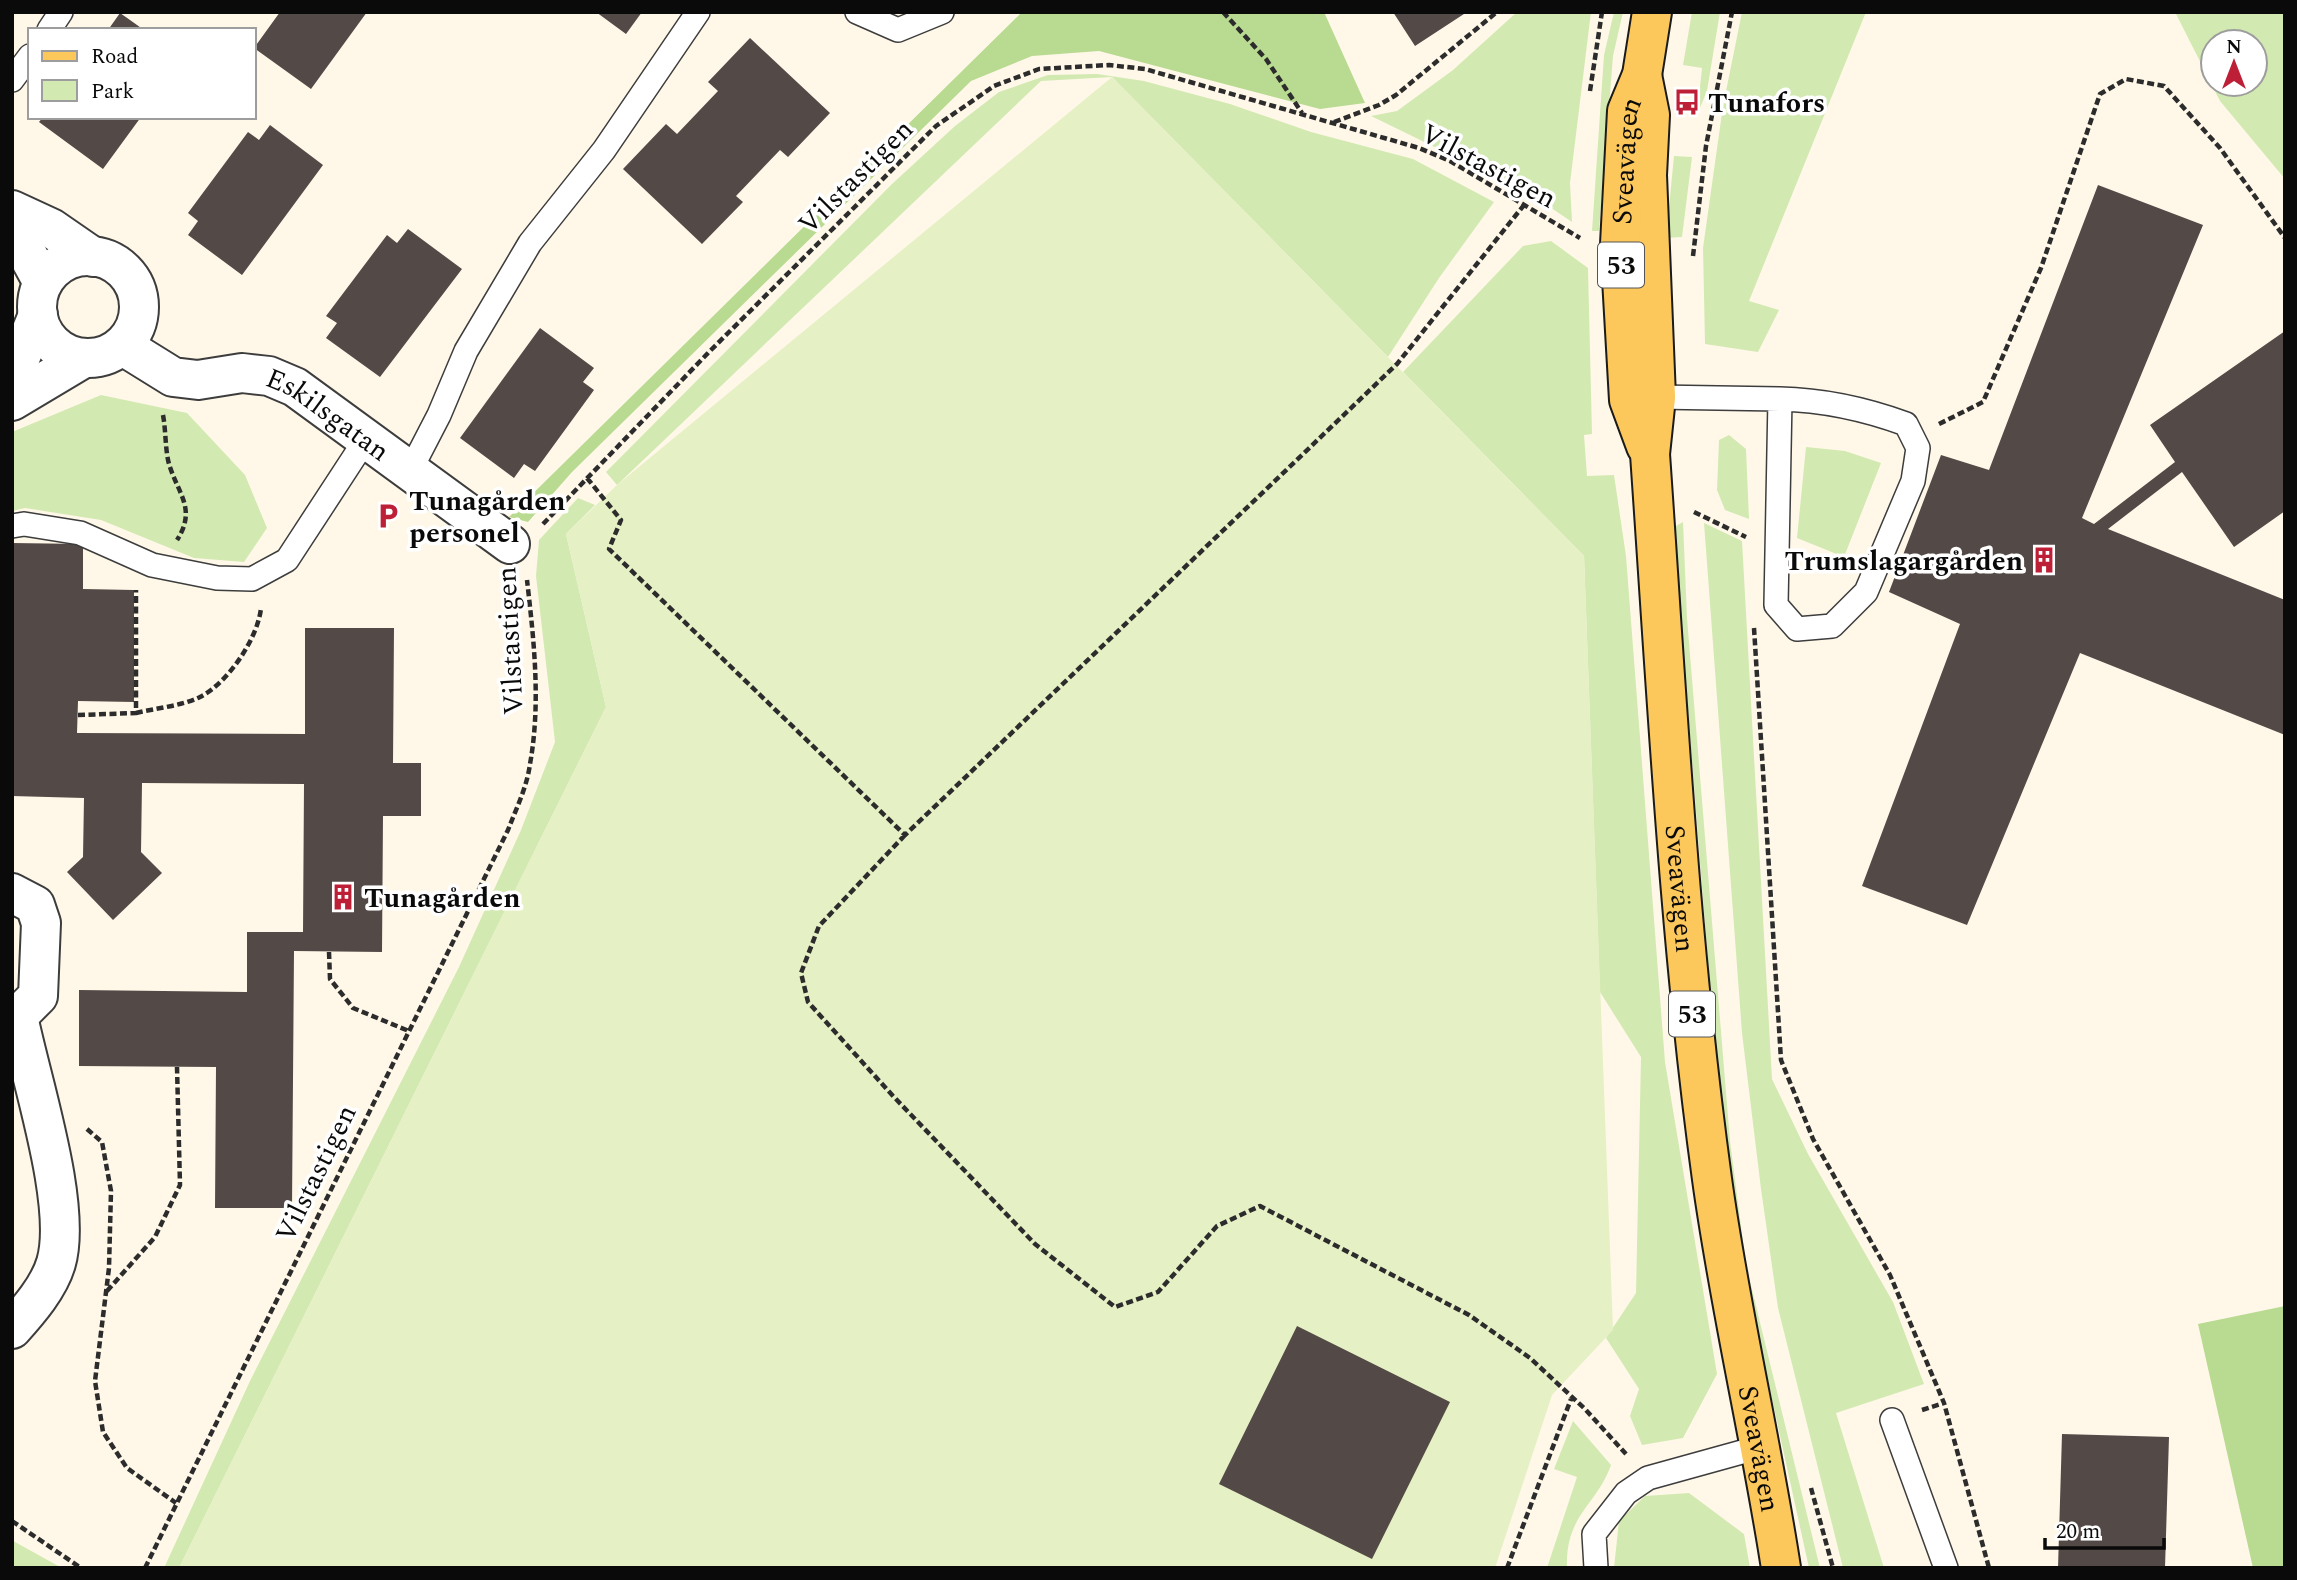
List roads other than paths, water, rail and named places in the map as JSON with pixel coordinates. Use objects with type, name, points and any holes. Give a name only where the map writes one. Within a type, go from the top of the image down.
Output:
[{"type":"main road","name":"Sveavägen","points":[[1652,12],[1642,75],[1650,115],[1643,398],[1650,454],[1690,1002],[1715,1194],[1782,1568]]},
{"type":"street","points":[[12,209],[51,228],[93,257],[120,268],[131,281],[137,296],[136,326],[123,346],[113,352],[84,358],[12,401]]},
{"type":"street","points":[[12,226],[40,298],[43,331],[55,346],[68,354],[84,358]]},
{"type":"street","points":[[12,378],[40,298],[57,264],[74,258],[93,257]]},
{"type":"street","name":"Eskilsgatan","points":[[123,346],[173,377],[198,380],[242,373],[269,376],[295,387],[525,550]]},
{"type":"street","points":[[12,893],[35,905],[41,923],[38,996],[15,1014],[39,1096],[60,1228],[57,1261],[49,1281],[12,1329]]},
{"type":"lane","points":[[50,28],[61,12]]},
{"type":"lane","points":[[410,471],[439,415],[466,351],[530,243],[604,150],[698,12]]},
{"type":"lane","points":[[857,12],[898,30],[942,12]]},
{"type":"lane","points":[[12,80],[28,59]]},
{"type":"lane","points":[[1643,398],[1780,399],[1819,400],[1906,424],[1918,448],[1913,481],[1866,592],[1832,626],[1797,629],[1776,605],[1780,399]]},
{"type":"lane","points":[[12,526],[24,524],[80,533],[160,566],[216,578],[252,579],[287,561],[366,439]]},
{"type":"lane","points":[[1892,1420],[1946,1568]]},
{"type":"lane","points":[[1596,1568],[1594,1534],[1626,1493],[1648,1478],[1760,1447]]},
{"type":"place","name":"Tunafors","points":[[1687,102]]},
{"type":"place","name":"Tunagården personel","points":[[388,516]]},
{"type":"place","name":"Trumslagargården","points":[[2044,560]]},
{"type":"place","name":"Tunagården","points":[[343,897]]}]
